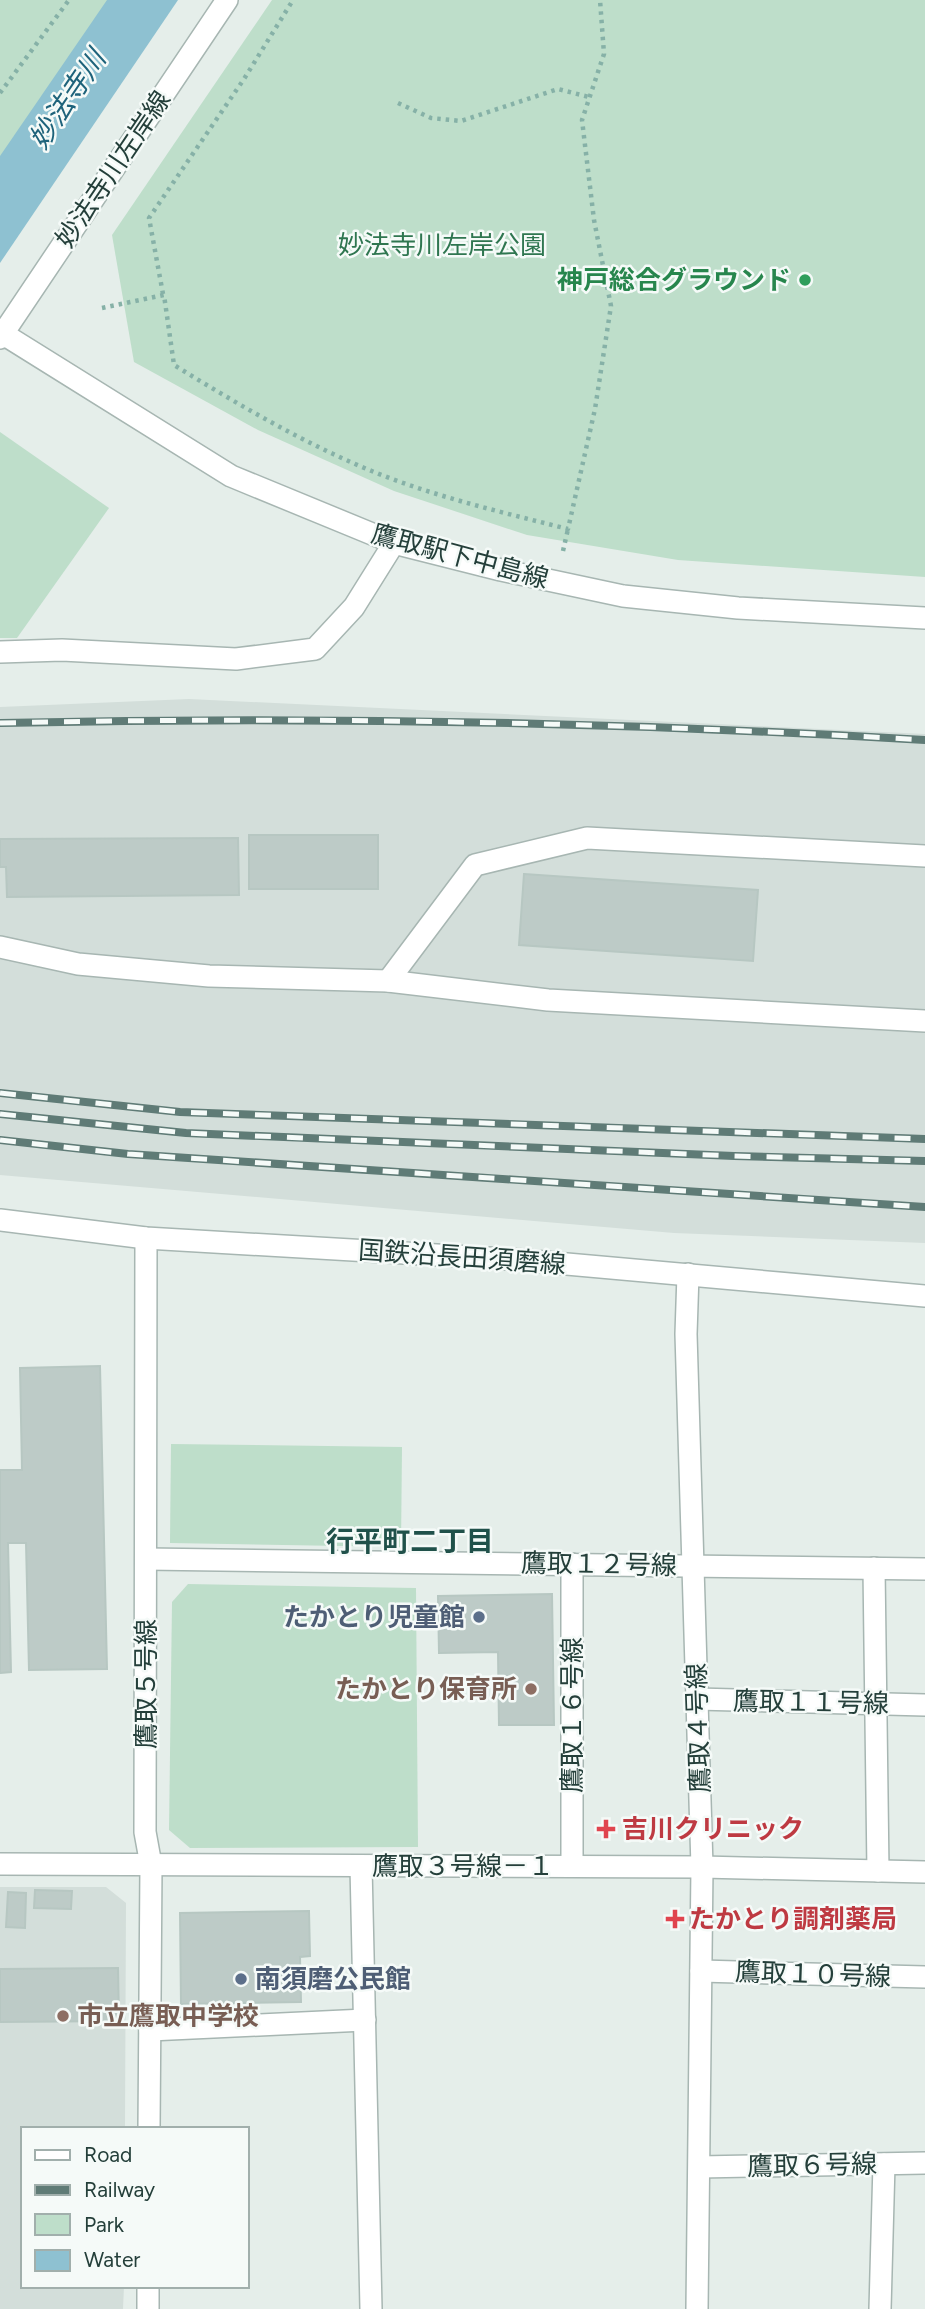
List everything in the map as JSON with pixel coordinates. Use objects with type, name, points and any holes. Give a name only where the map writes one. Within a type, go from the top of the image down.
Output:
[{"type":"street","name":"妙法寺川左岸線","points":[[1,334],[227,0]]},
{"type":"street","name":"鷹取駅下中島線","points":[[1,334],[230,476],[394,543],[501,570],[623,596],[738,608],[925,618]]},
{"type":"street","points":[[0,652],[62,650],[236,659],[315,649],[354,607],[394,543]]},
{"type":"street","points":[[388,981],[475,865],[587,838],[925,856]]},
{"type":"street","points":[[0,947],[78,964],[209,975],[388,981],[548,1000],[925,1021]]},
{"type":"street","name":"国鉄沿長田須磨線","points":[[0,1220],[146,1238],[522,1259],[925,1296]]},
{"type":"street","name":"鷹取５号線","points":[[146,1238],[145,1832],[151,1865],[149,2127]]},
{"type":"street","name":"鷹取４号線","points":[[688,1274],[686,1334],[702,1867],[697,2309]]},
{"type":"street","name":"鷹取１２号線","points":[[146,1559],[925,1569]]},
{"type":"street","name":"鷹取１６号線","points":[[572,1564],[572,1866]]},
{"type":"street","points":[[874,1568],[877,1871]]},
{"type":"street","name":"鷹取１１号線","points":[[697,1699],[925,1705]]},
{"type":"street","name":"鷹取３号線－１","points":[[0,1864],[572,1866],[925,1871]]},
{"type":"street","points":[[362,1866],[371,2309]]},
{"type":"street","name":"鷹取１０号線","points":[[701,1971],[925,1977]]},
{"type":"street","points":[[150,2030],[365,2020]]},
{"type":"street","name":"鷹取６号線","points":[[699,2167],[925,2163]]},
{"type":"street","points":[[880,2309],[884,2164]]},
{"type":"street","points":[[148,2288],[148,2309]]},
{"type":"path","points":[[0,93],[69,0]]},
{"type":"path","points":[[293,0],[244,79],[149,218],[174,365],[267,421],[391,478],[467,503],[568,528]]},
{"type":"path","points":[[563,551],[594,410],[611,306],[593,220],[582,120],[604,54],[600,0]]},
{"type":"path","points":[[398,103],[431,118],[461,121],[558,89],[589,97]]},
{"type":"path","points":[[102,308],[163,295]]},
{"type":"shaded area","points":[[189,699],[925,734],[925,1243],[674,1233],[0,1175],[0,707]]},
{"type":"shaded area","name":"市立鷹取中学校","points":[[0,1887],[106,1887],[126,1903],[125,2127],[21,2127],[21,2288],[124,2288],[123,2309],[0,2309]]},
{"type":"green space","points":[[0,0],[116,0],[0,170]]},
{"type":"green space","name":"妙法寺川左岸公園","points":[[272,0],[925,0],[925,577],[678,560],[527,535],[394,491],[258,430],[134,362],[112,235]]},
{"type":"green space","points":[[0,432],[109,508],[17,638],[0,638]]},
{"type":"green space","points":[[171,1444],[402,1447],[401,1547],[170,1543]]},
{"type":"green space","points":[[188,1584],[416,1588],[418,1847],[190,1848],[169,1830],[172,1602]]},
{"type":"water","name":"妙法寺川","points":[[107,0],[178,0],[0,263],[0,156]]},
{"type":"building","points":[[249,835],[378,835],[378,889],[249,889]]},
{"type":"building","points":[[238,838],[239,895],[7,897],[6,867],[0,867],[0,839]]},
{"type":"building","points":[[524,874],[758,890],[753,961],[519,945]]},
{"type":"building","points":[[100,1366],[107,1669],[29,1670],[26,1543],[8,1543],[11,1672],[0,1673],[0,1470],[22,1470],[20,1368]]},
{"type":"building","points":[[552,1594],[554,1725],[499,1725],[498,1652],[439,1653],[438,1596]]},
{"type":"building","points":[[35,1890],[72,1891],[71,1909],[34,1908]]},
{"type":"building","points":[[8,1892],[26,1893],[25,1928],[6,1927]]},
{"type":"building","name":"南須磨公民館","points":[[309,1911],[310,1956],[300,1957],[301,2002],[181,2004],[180,1913]]},
{"type":"building","points":[[118,1968],[119,2021],[0,2022],[0,1969]]},
{"type":"railway","points":[[0,723],[232,720],[463,722],[925,740]]},
{"type":"railway","points":[[0,1093],[180,1112],[925,1139]]},
{"type":"railway","points":[[0,1114],[186,1133],[734,1156],[925,1161]]},
{"type":"railway","points":[[0,1140],[128,1154],[925,1207]]},
{"type":"place","name":"神戸総合グラウンド","points":[[805,280]]},
{"type":"place","name":"たかとり児童館","points":[[479,1617]]},
{"type":"place","name":"たかとり保育所","points":[[531,1689]]},
{"type":"place","name":"吉川クリニック","points":[[606,1829]]},
{"type":"place","name":"たかとり調剤薬局","points":[[675,1919]]},
{"type":"place","name":"南須磨公民館","points":[[241,1979]]},
{"type":"place","name":"市立鷹取中学校","points":[[63,2016]]},
{"type":"district","name":"行平町二丁目","points":[[410,1541]]}]
